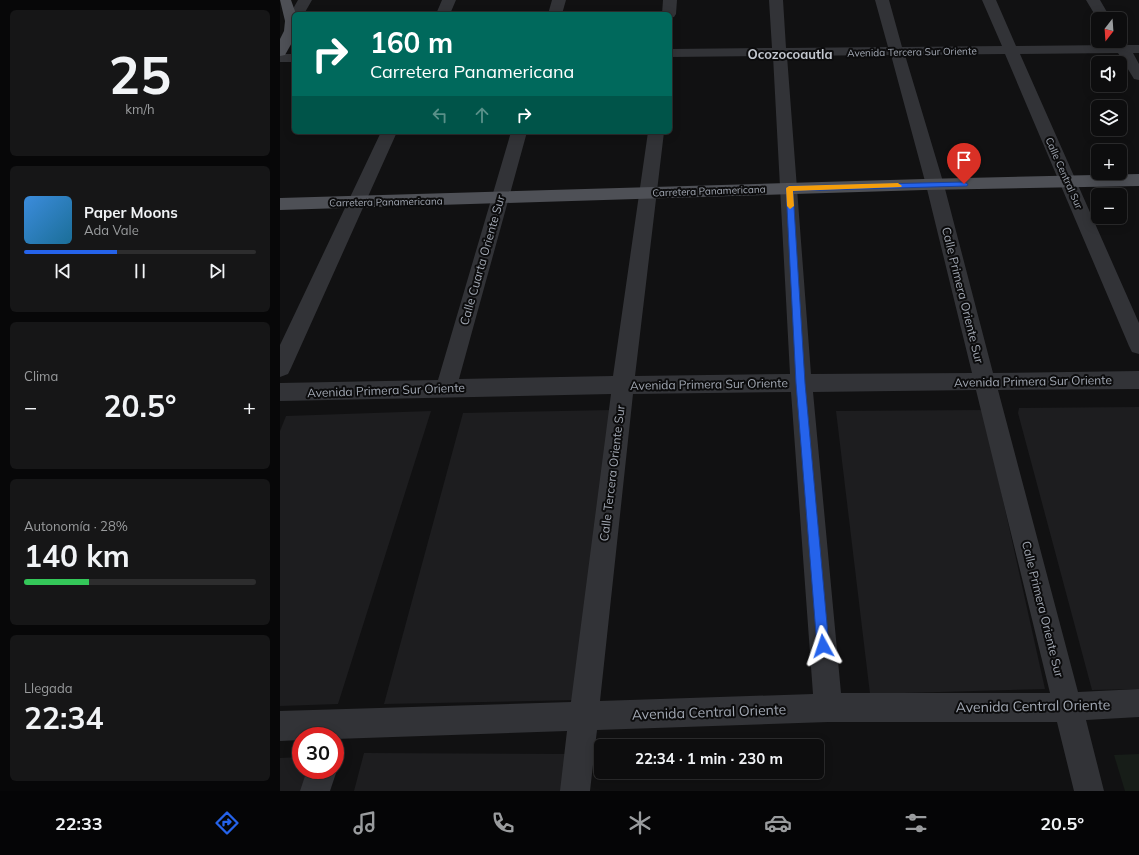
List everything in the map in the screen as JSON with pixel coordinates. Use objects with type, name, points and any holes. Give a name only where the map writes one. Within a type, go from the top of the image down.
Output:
[{"type":"main road","points":[[284,0],[292,13]]},
{"type":"main road","points":[[280,52],[292,27]]},
{"type":"main road","name":"Carretera Panamericana","points":[[280,204],[499,199],[789,188],[1139,180]]},
{"type":"street","points":[[298,12],[305,0]]},
{"type":"street","points":[[444,12],[449,0]]},
{"type":"street","points":[[556,12],[559,0]]},
{"type":"street","points":[[669,12],[670,0]]},
{"type":"street","points":[[776,0],[801,383],[828,708]]},
{"type":"street","name":"Calle Primera Oriente Sur","points":[[882,0],[935,185],[1089,791]]},
{"type":"street","name":"Calle Central Sur","points":[[989,0],[1139,346]]},
{"type":"street","points":[[1093,0],[1100,12]]},
{"type":"street","name":"Avenida Tercera Sur Oriente","points":[[672,53],[896,52],[1010,50],[1091,46]]},
{"type":"street","name":"Avenida Tercera Sur Oriente","points":[[1127,46],[1139,49]]},
{"type":"street","points":[[1122,48],[1139,76]]},
{"type":"street","points":[[280,58],[292,58]]},
{"type":"street","points":[[280,368],[388,134]]},
{"type":"street","name":"Calle Cuarta Oriente Sur","points":[[446,388],[518,134]]},
{"type":"street","name":"Calle Tercera Oriente Sur","points":[[575,791],[623,385],[656,134]]},
{"type":"street","name":"Avenida Primera Sur Oriente","points":[[280,392],[623,385],[1139,380]]},
{"type":"street","name":"Avenida Central Oriente","points":[[344,730],[584,716],[828,708],[1068,707],[1139,703]]},
{"type":"street","name":"Avenida Central Oriente","points":[[280,726],[294,727]]},
{"type":"street","points":[[315,791],[319,779]]},
{"type":"shaded area","points":[[1139,407],[1139,689],[1092,690],[1018,413],[1019,408]]},
{"type":"shaded area","points":[[613,410],[576,700],[384,704],[463,413]]},
{"type":"shaded area","points":[[983,410],[1045,689],[870,694],[836,411]]},
{"type":"shaded area","points":[[431,411],[338,704],[280,706],[280,431],[286,416]]},
{"type":"shaded area","points":[[364,753],[567,754],[563,791],[354,791]]},
{"type":"shaded area","points":[[1139,754],[1139,791],[1125,791],[1114,755]]},
{"type":"shaded area","points":[[292,757],[292,779],[312,779],[309,791],[280,791],[280,758]]},
{"type":"slow traffic","points":[[790,206],[789,188],[898,186]]},
{"type":"district","name":"Ocozocoautla","points":[[790,54]]},
{"type":"route","points":[[823,646],[801,383],[789,188],[964,184]]}]
